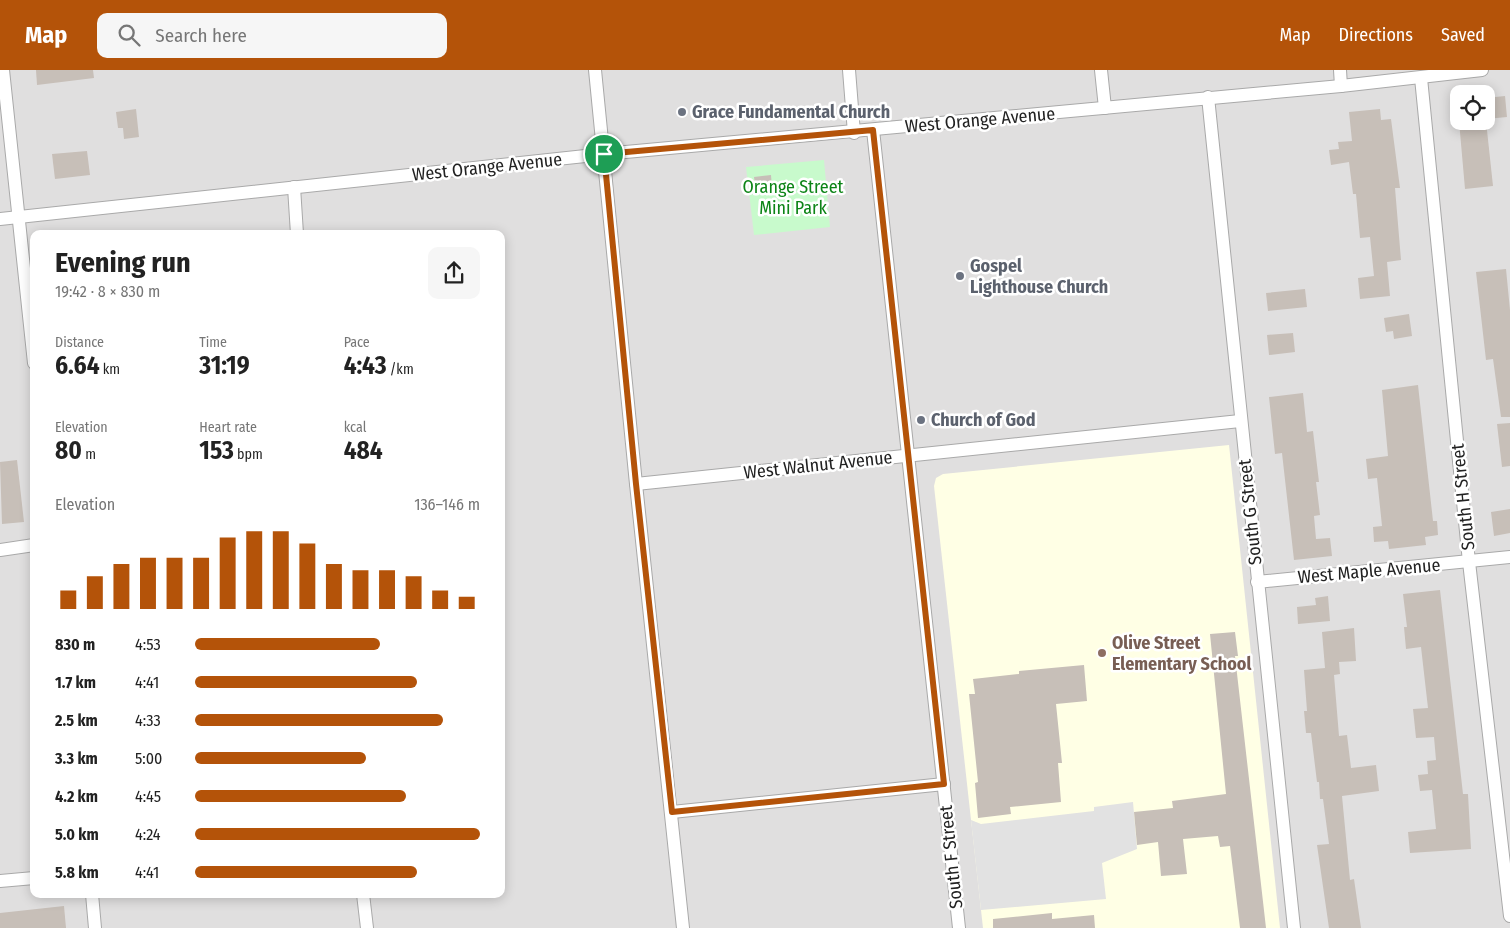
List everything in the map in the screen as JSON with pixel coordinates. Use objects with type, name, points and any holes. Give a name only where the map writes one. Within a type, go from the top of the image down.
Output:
[{"type":"street","points":[[3,70],[30,324]]},
{"type":"street","points":[[595,70],[636,484],[684,928]]},
{"type":"street","points":[[849,70],[854,132]]},
{"type":"street","points":[[1101,70],[1105,108]]},
{"type":"street","points":[[1340,70],[1341,86]]},
{"type":"street","name":"West Orange Avenue","points":[[0,219],[604,154],[1341,86],[1482,70]]},
{"type":"street","name":"South H Street","points":[[1420,78],[1469,562],[1510,916]]},
{"type":"street","name":"South G Street","points":[[1208,97],[1240,421],[1294,928]]},
{"type":"street","name":"South F Street","points":[[873,130],[958,928]]},
{"type":"street","points":[[294,188],[298,230]]},
{"type":"street","name":"West Walnut Avenue","points":[[636,484],[1240,421]]},
{"type":"street","points":[[0,550],[30,546]]},
{"type":"street","name":"West Maple Avenue","points":[[1257,582],[1510,557]]},
{"type":"street","points":[[672,812],[944,784]]},
{"type":"street","points":[[0,881],[30,878]]},
{"type":"street","points":[[92,898],[95,928]]},
{"type":"street","points":[[363,898],[367,928]]},
{"type":"shaded area","points":[[0,70],[1510,70],[1510,928],[0,928]]},
{"type":"shaded area","name":"Olive Street Elementary School","points":[[1229,445],[1280,928],[983,928],[934,486],[936,478],[943,474]]},
{"type":"shaded area","points":[[1133,802],[1137,849],[1102,863],[1106,899],[981,910],[971,820],[981,824],[1094,811],[1094,807]]},
{"type":"green space","name":"Orange Street Mini Park","points":[[824,160],[830,227],[754,235],[746,167]]},
{"type":"building","points":[[36,70],[93,70],[94,78],[37,85]]},
{"type":"building","points":[[1505,96],[1507,117],[1495,118],[1495,97]]},
{"type":"building","points":[[136,109],[139,137],[124,139],[123,128],[118,128],[116,112]]},
{"type":"building","points":[[1380,109],[1381,120],[1391,119],[1400,188],[1395,188],[1401,260],[1387,262],[1390,296],[1360,299],[1358,278],[1374,276],[1370,237],[1360,238],[1356,194],[1353,194],[1349,162],[1331,165],[1329,150],[1339,149],[1338,142],[1352,141],[1349,112]]},
{"type":"building","points":[[1460,130],[1487,130],[1493,186],[1465,189]]},
{"type":"building","points":[[87,151],[90,175],[55,179],[52,154]]},
{"type":"building","points":[[771,175],[772,188],[756,191],[754,177]]},
{"type":"building","points":[[1506,269],[1510,310],[1510,417],[1501,417],[1493,359],[1486,360],[1476,272]]},
{"type":"building","points":[[1305,289],[1307,307],[1268,311],[1266,293]]},
{"type":"building","points":[[1409,314],[1412,336],[1394,339],[1393,331],[1386,332],[1384,318]]},
{"type":"building","points":[[1293,333],[1295,352],[1269,355],[1267,335]]},
{"type":"building","points":[[1418,385],[1433,521],[1437,521],[1438,535],[1425,537],[1426,545],[1389,549],[1388,541],[1374,542],[1373,527],[1382,526],[1377,478],[1368,479],[1366,459],[1388,456],[1382,390]]},
{"type":"building","points":[[1303,393],[1307,432],[1313,431],[1319,482],[1316,482],[1320,515],[1314,516],[1316,539],[1330,538],[1332,556],[1294,560],[1282,453],[1275,454],[1269,397]]},
{"type":"building","points":[[1510,423],[1510,466],[1502,467],[1497,424]]},
{"type":"building","points":[[17,460],[24,522],[2,524],[0,462]]},
{"type":"building","points":[[1510,509],[1510,533],[1494,536],[1491,512]]},
{"type":"building","points":[[1440,590],[1463,794],[1468,794],[1471,849],[1410,853],[1408,832],[1436,829],[1432,790],[1420,791],[1418,775],[1428,774],[1427,761],[1436,760],[1434,737],[1416,738],[1413,709],[1428,708],[1421,647],[1406,649],[1404,627],[1407,627],[1403,594]]},
{"type":"building","points":[[1328,596],[1330,621],[1298,624],[1297,607],[1316,605],[1315,598]]},
{"type":"building","points":[[1354,628],[1356,661],[1339,662],[1340,674],[1334,675],[1339,736],[1347,735],[1351,768],[1376,765],[1379,791],[1342,796],[1350,880],[1354,879],[1361,928],[1329,928],[1317,845],[1329,844],[1323,799],[1320,799],[1319,782],[1317,782],[1311,733],[1306,733],[1304,711],[1307,711],[1304,670],[1325,668],[1322,632]]},
{"type":"building","points":[[1235,632],[1238,656],[1235,656],[1266,928],[1240,928],[1230,846],[1220,847],[1218,836],[1183,839],[1187,874],[1161,876],[1158,842],[1137,845],[1134,812],[1173,808],[1172,801],[1226,794],[1210,634]]},
{"type":"building","points":[[1084,665],[1087,701],[1056,704],[1062,763],[1058,763],[1061,802],[1010,807],[1011,814],[978,818],[975,783],[978,782],[969,694],[975,694],[973,679],[1019,674],[1019,671]]},
{"type":"building","points":[[64,906],[66,928],[0,928],[0,913]]},
{"type":"building","points":[[1052,913],[1052,919],[1094,915],[1095,928],[993,928],[993,919]]},
{"type":"place","name":"Grace Fundamental Church","points":[[682,112]]},
{"type":"place","name":"Gospel Lighthouse Church","points":[[960,276]]},
{"type":"place","name":"Church of God","points":[[921,420]]},
{"type":"place","name":"Olive Street Elementary School","points":[[1102,653]]},
{"type":"route","points":[[873,130],[944,784],[672,812],[636,484],[604,154],[873,130]]}]
